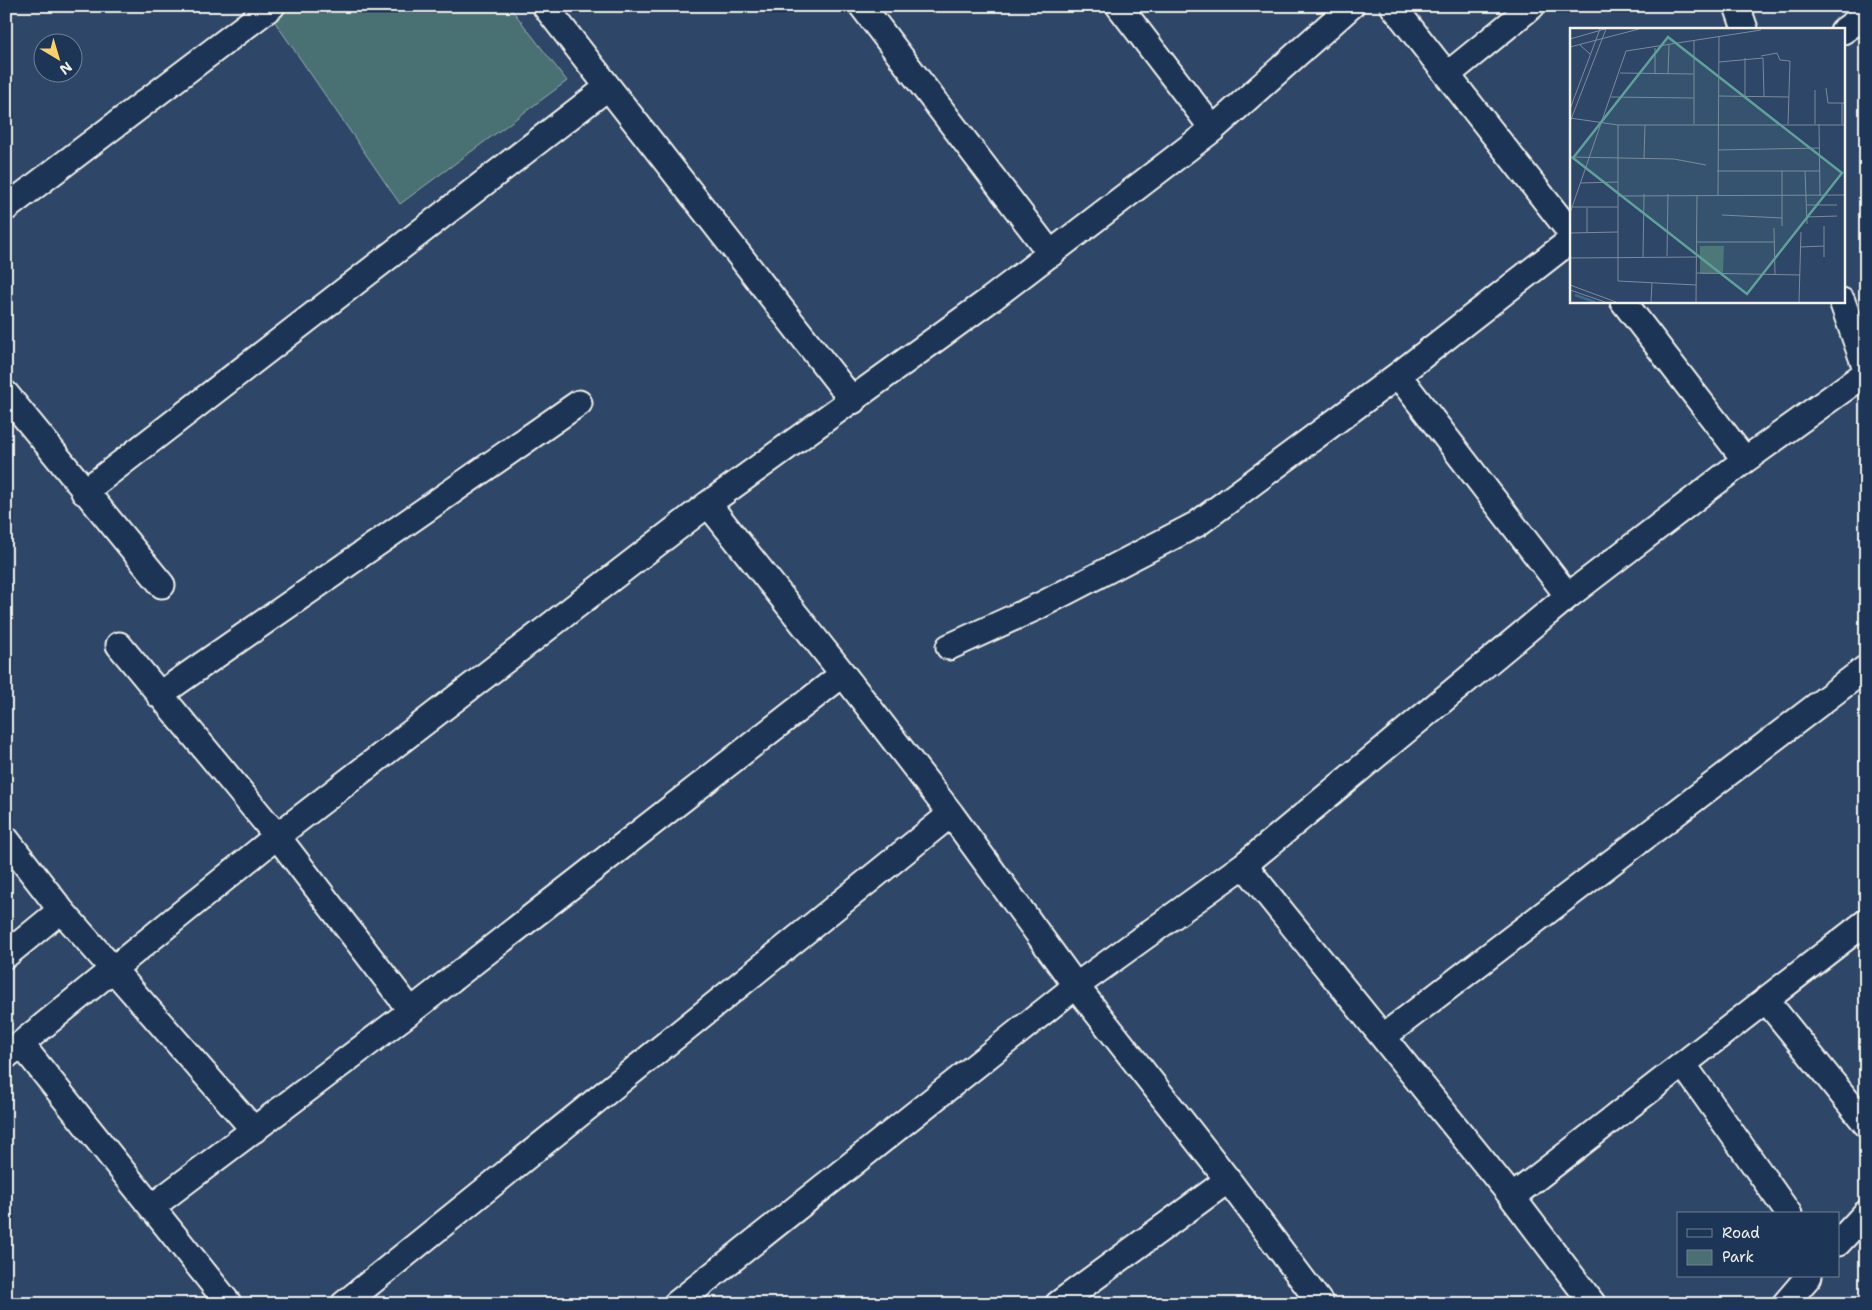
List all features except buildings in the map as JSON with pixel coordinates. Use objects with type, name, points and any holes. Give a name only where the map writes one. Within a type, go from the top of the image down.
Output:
[{"type":"street","points":[[6,208],[272,6]]},
{"type":"street","points":[[545,6],[853,401]]},
{"type":"street","points":[[862,6],[1051,254]]},
{"type":"street","points":[[1119,6],[1213,129]]},
{"type":"street","points":[[229,1304],[153,1206],[14,1050],[277,836],[708,504],[853,401],[1051,254],[1213,129],[1351,6]]},
{"type":"street","points":[[1392,6],[1570,232]]},
{"type":"street","points":[[1447,75],[1532,6]]},
{"type":"street","points":[[1737,6],[1745,28]]},
{"type":"street","points":[[1844,30],[1866,15]]},
{"type":"street","points":[[84,492],[608,87]]},
{"type":"street","points":[[949,647],[1039,606],[1197,524],[1398,375],[1570,241]]},
{"type":"street","points":[[1624,302],[1745,460]]},
{"type":"street","points":[[676,1304],[1076,986],[1244,864],[1568,596],[1745,460],[1866,371],[1842,302]]},
{"type":"street","points":[[1398,375],[1568,596]]},
{"type":"street","points":[[6,394],[84,492],[162,585]]},
{"type":"street","points":[[160,696],[579,403]]},
{"type":"street","points":[[708,504],[844,674],[951,814],[1076,986],[1228,1180],[1321,1304]]},
{"type":"street","points":[[118,644],[277,836],[411,1011]]},
{"type":"street","points":[[1384,1036],[1866,668]]},
{"type":"street","points":[[153,1206],[411,1011],[844,674]]},
{"type":"street","points":[[344,1304],[951,814]]},
{"type":"street","points":[[6,840],[60,910],[254,1130]]},
{"type":"street","points":[[1244,864],[1512,1197],[1593,1304]]},
{"type":"street","points":[[6,955],[60,910]]},
{"type":"street","points":[[1512,1197],[1866,922]]},
{"type":"street","points":[[1766,1000],[1866,1124]]},
{"type":"street","points":[[1683,1064],[1788,1212]]},
{"type":"street","points":[[1058,1304],[1228,1180]]},
{"type":"street","points":[[1840,1241],[1866,1212]]},
{"type":"street","points":[[1785,1304],[1807,1278]]},
{"type":"green space","points":[[264,6],[509,6],[567,81],[400,204]]}]
